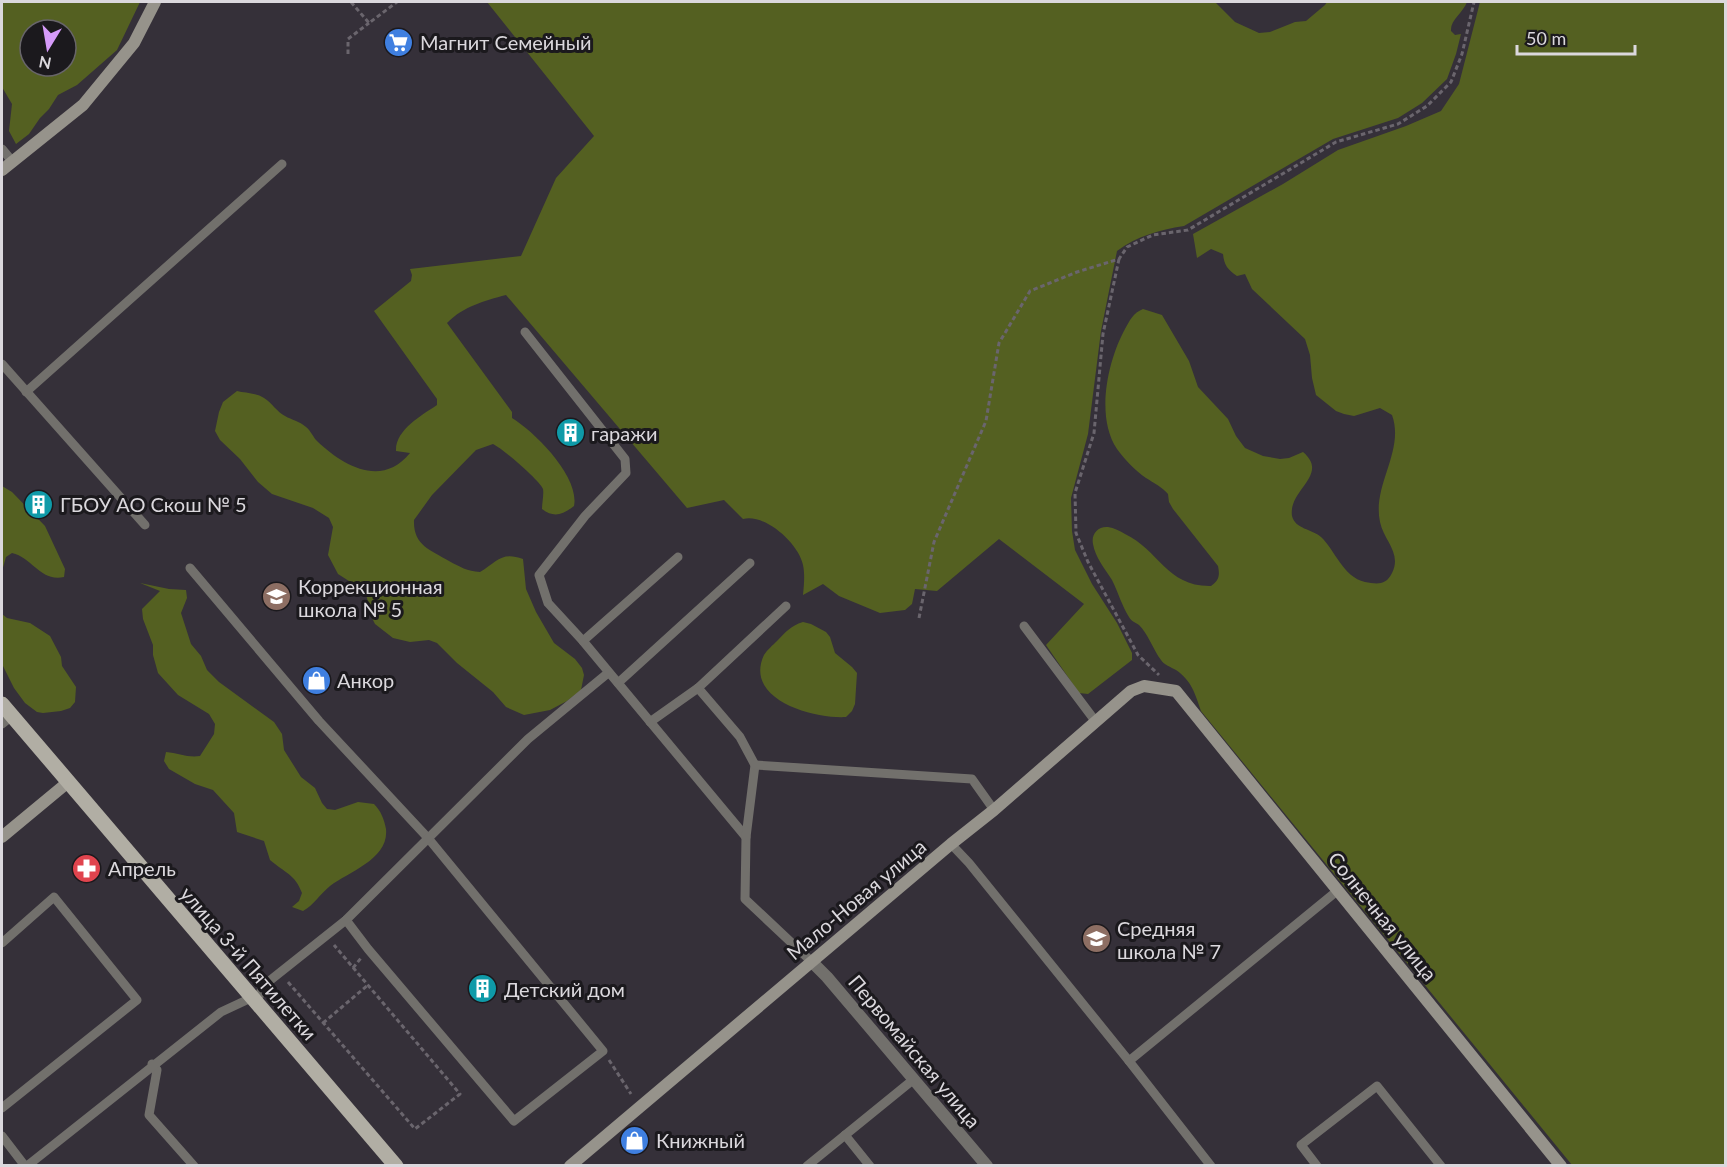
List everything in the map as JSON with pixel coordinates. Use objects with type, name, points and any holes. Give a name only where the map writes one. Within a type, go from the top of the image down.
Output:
[{"type":"main road","name":"улица 3-й Пятилетки","points":[[5,715],[67,783],[396,1166]]},
{"type":"street","points":[[2,170],[83,105],[134,43],[155,2]]},
{"type":"street","name":"Мало-Новая улица","points":[[570,1166],[1135,689],[1152,686],[1176,691]]},
{"type":"street","name":"Солнечная улица","points":[[1176,691],[1561,1166]]},
{"type":"street","points":[[2,837],[67,783]]},
{"type":"street","name":"Первомайская улица","points":[[812,962],[987,1166]]},
{"type":"lane","points":[[2,149],[12,161]]},
{"type":"lane","points":[[26,392],[282,164]]},
{"type":"lane","points":[[525,332],[625,459],[626,473],[585,516],[539,575],[548,603],[583,641],[746,837]]},
{"type":"lane","points":[[2,364],[145,525]]},
{"type":"lane","points":[[583,641],[678,557]]},
{"type":"lane","points":[[618,683],[750,563]]},
{"type":"lane","points":[[190,568],[319,721],[428,838],[603,1051],[514,1121],[346,920]]},
{"type":"lane","points":[[650,722],[698,688],[786,606]]},
{"type":"lane","points":[[1024,626],[1096,722]]},
{"type":"lane","points":[[2,1136],[26,1166],[152,1064],[221,1012],[254,1001],[263,986],[346,920],[528,739],[608,673]]},
{"type":"lane","points":[[698,688],[740,737],[755,765],[746,837],[745,899],[812,962]]},
{"type":"lane","points":[[755,765],[972,779],[994,810]]},
{"type":"lane","points":[[951,844],[969,863],[1129,1061],[1211,1166]]},
{"type":"lane","points":[[1129,1061],[1337,891]]},
{"type":"lane","points":[[2,943],[54,897],[137,1000],[2,1108]]},
{"type":"lane","points":[[152,1064],[157,1070],[149,1115],[194,1166]]},
{"type":"lane","points":[[807,1166],[914,1079]]},
{"type":"lane","points":[[1317,1166],[1301,1146],[1377,1086],[1441,1166]]},
{"type":"lane","points":[[845,1135],[870,1166]]},
{"type":"path","points":[[351,2],[369,23]]},
{"type":"path","points":[[348,54],[348,39],[397,2]]},
{"type":"path","points":[[1176,691],[1138,655],[1088,562],[1076,532],[1075,493],[1094,433],[1103,334],[1119,259],[1127,247],[1153,235],[1188,230],[1336,142],[1398,124],[1427,106],[1451,82],[1462,54],[1474,2]]},
{"type":"path","points":[[919,618],[933,542],[986,421],[999,343],[1030,291],[1077,272],[1119,259]]},
{"type":"path","points":[[281,974],[415,1130],[460,1094],[333,944]]},
{"type":"path","points":[[323,1023],[368,986]]},
{"type":"path","points":[[603,1051],[631,1094]]},
{"type":"green space","points":[[2,2],[140,2],[117,50],[77,85],[58,95],[29,134],[16,144],[9,131],[12,104],[2,87]]},
{"type":"green space","points":[[487,2],[1215,2],[1235,22],[1259,33],[1306,21],[1327,2],[1467,2],[1451,27],[1455,35],[1461,34],[1447,79],[1422,103],[1398,118],[1333,139],[1184,226],[1149,234],[1117,251],[1101,331],[1088,434],[1071,498],[1072,531],[1075,550],[1092,584],[1117,623],[1132,653],[1132,660],[1088,694],[1079,693],[1046,645],[1084,604],[999,539],[937,591],[915,589],[912,604],[905,610],[880,613],[839,596],[823,584],[803,595],[803,565],[795,548],[788,540],[771,525],[752,518],[743,519],[724,500],[687,508],[506,295],[460,312],[447,323],[512,412],[512,418],[554,456],[570,482],[574,494],[574,506],[570,509],[558,514],[546,512],[542,509],[543,489],[540,485],[520,465],[493,444],[476,450],[432,495],[414,520],[416,535],[424,546],[471,571],[480,572],[504,557],[523,559],[526,589],[536,612],[554,643],[575,659],[584,675],[581,690],[567,701],[550,710],[524,715],[506,707],[493,692],[457,663],[437,643],[429,640],[410,642],[393,638],[375,624],[363,590],[338,574],[328,555],[333,527],[329,518],[313,508],[272,494],[220,440],[215,431],[223,402],[237,391],[261,396],[282,414],[306,427],[327,450],[350,465],[363,470],[387,469],[399,464],[410,453],[396,451],[400,436],[410,424],[437,405],[437,399],[374,311],[411,281],[410,269],[521,256],[556,178],[594,136]]},
{"type":"green space","points":[[1480,2],[1725,2],[1725,1165],[1572,1165],[1201,711],[1186,679],[1162,662],[1142,628],[1129,617],[1112,580],[1094,549],[1093,537],[1096,531],[1110,527],[1137,541],[1184,581],[1211,586],[1218,578],[1218,566],[1173,509],[1168,494],[1130,465],[1110,436],[1105,405],[1113,356],[1130,320],[1143,309],[1162,315],[1189,361],[1198,387],[1228,419],[1245,448],[1263,456],[1280,459],[1303,452],[1310,460],[1312,468],[1310,476],[1292,507],[1292,516],[1297,524],[1321,537],[1345,569],[1357,579],[1377,583],[1384,582],[1390,577],[1395,566],[1395,559],[1382,529],[1379,508],[1380,495],[1394,442],[1395,428],[1392,415],[1380,408],[1354,416],[1344,414],[1336,411],[1316,395],[1310,355],[1305,339],[1252,289],[1245,274],[1237,276],[1229,269],[1225,264],[1223,254],[1211,249],[1197,258],[1193,234],[1283,184],[1338,150],[1441,111],[1459,84]]},
{"type":"green space","points":[[2,486],[12,492],[45,526],[65,569],[64,577],[49,576],[12,553],[6,557],[2,571]]},
{"type":"green space","points":[[140,583],[186,590],[187,598],[181,613],[191,644],[201,656],[207,670],[219,682],[274,722],[282,734],[284,750],[301,777],[315,788],[327,809],[335,810],[358,802],[374,804],[382,815],[386,829],[385,839],[375,856],[330,886],[303,911],[292,907],[299,901],[302,893],[299,887],[293,878],[270,860],[264,841],[237,832],[234,813],[213,790],[195,784],[169,769],[164,761],[166,752],[200,756],[214,734],[215,724],[209,714],[178,695],[158,673],[153,645],[143,619],[142,609],[160,591]]},
{"type":"green space","points":[[2,614],[7,618],[30,623],[50,636],[61,657],[62,666],[76,687],[75,702],[70,708],[61,711],[37,712],[25,703],[14,688],[2,664]]},
{"type":"green space","points":[[803,622],[826,632],[835,653],[857,673],[855,704],[846,717],[817,714],[786,704],[773,695],[764,684],[760,671],[764,655],[788,630]]},
{"type":"place","name":"Магнит Семейный","points":[[399,42]]},
{"type":"place","name":"гаражи","points":[[570,433]]},
{"type":"place","name":"ГБОУ АО Скош № 5","points":[[39,504]]},
{"type":"place","name":"Коррекционная школа № 5","points":[[277,597]]},
{"type":"place","name":"Анкор","points":[[316,680]]},
{"type":"place","name":"Апрель","points":[[87,868]]},
{"type":"place","name":"Средняя школа № 7","points":[[1096,939]]},
{"type":"place","name":"Детский дом","points":[[483,989]]},
{"type":"place","name":"Книжный","points":[[635,1140]]}]
